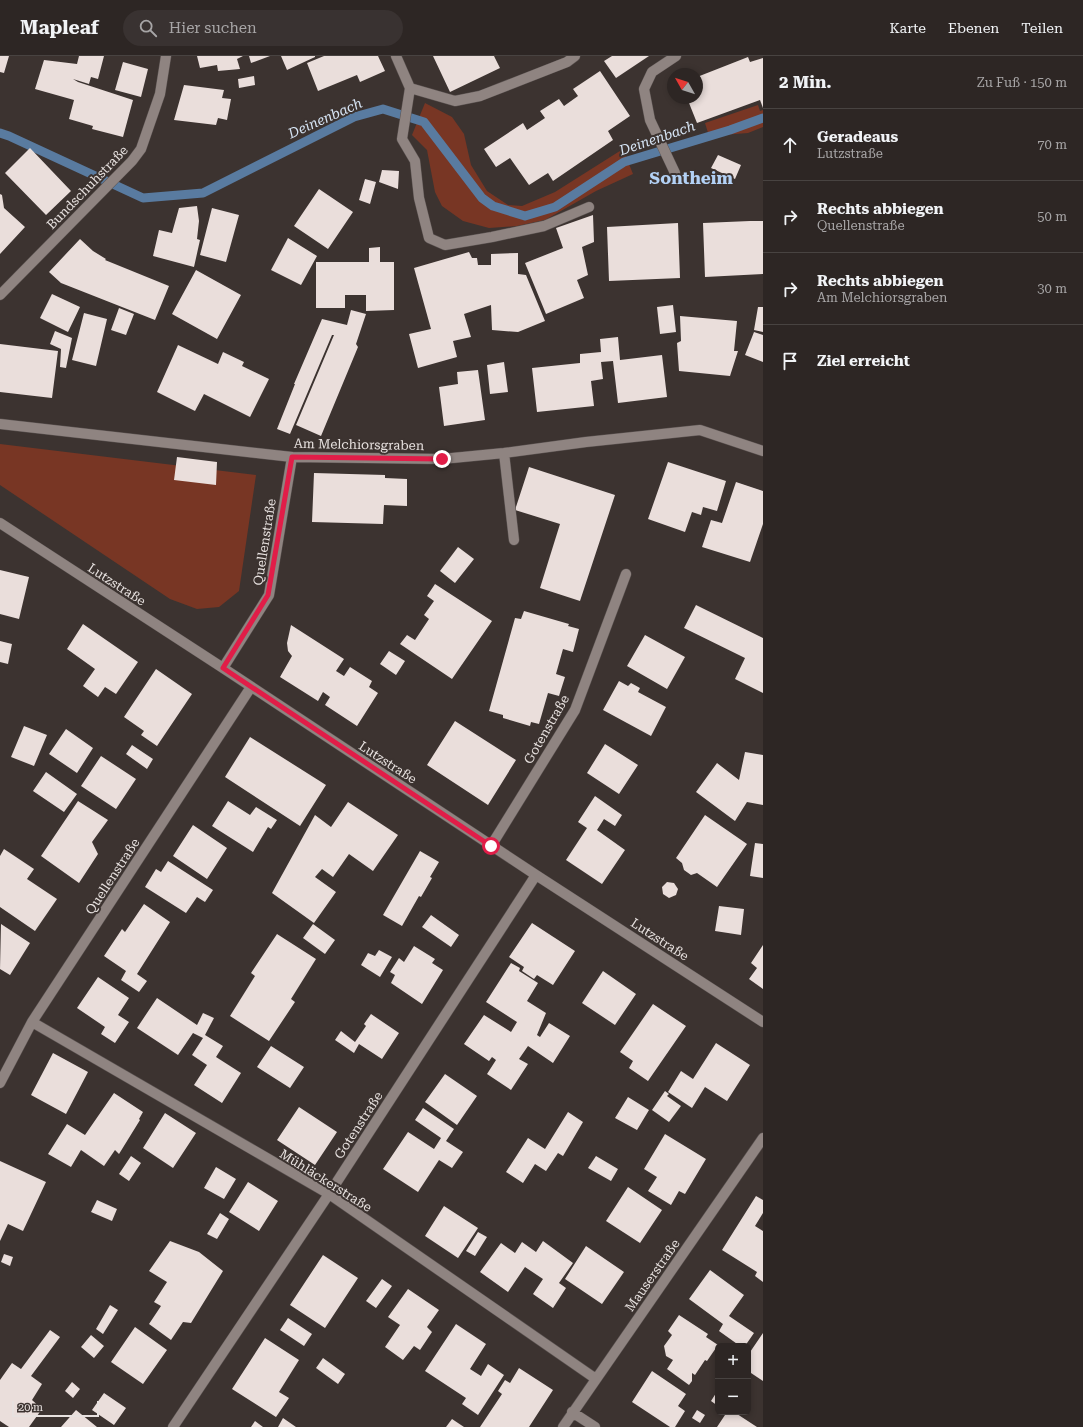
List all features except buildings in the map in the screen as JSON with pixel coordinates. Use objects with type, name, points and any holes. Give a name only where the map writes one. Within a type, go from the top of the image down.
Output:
[{"type":"street","name":"Bundschuhstraße","points":[[0,295],[132,161],[141,149],[160,94],[166,56]]},
{"type":"street","points":[[396,56],[410,88],[402,139],[415,161],[419,198],[429,238],[445,245],[492,237],[544,226],[589,208]]},
{"type":"street","points":[[410,88],[456,101],[480,96],[567,62],[575,56]]},
{"type":"street","points":[[675,173],[650,120],[644,89],[652,72],[676,56]]},
{"type":"street","name":"Am Melchiorsgraben","points":[[0,424],[292,457],[442,459],[700,430],[763,450]]},
{"type":"street","points":[[504,453],[514,540]]},
{"type":"street","name":"Quellenstraße","points":[[223,668],[268,595],[292,457]]},
{"type":"street","name":"Lutzstraße","points":[[0,523],[439,810],[491,846],[763,1022]]},
{"type":"street","name":"Gotenstraße","points":[[491,846],[575,710],[626,574]]},
{"type":"street","name":"Quellenstraße","points":[[0,1083],[32,1022],[251,687]]},
{"type":"street","name":"Gotenstraße","points":[[173,1427],[329,1194],[536,875]]},
{"type":"street","name":"Mühläckerstraße","points":[[32,1022],[329,1194],[596,1379]]},
{"type":"street","name":"Mauserstraße","points":[[562,1427],[763,1138]]},
{"type":"street","points":[[572,1412],[595,1427]]},
{"type":"shaded area","points":[[425,103],[452,117],[464,134],[471,165],[487,191],[508,205],[522,206],[555,192],[623,149],[633,174],[596,191],[545,220],[517,226],[489,228],[463,221],[442,206],[435,192],[427,150],[412,135]]},
{"type":"shaded area","points":[[758,105],[760,111],[763,110],[763,127],[748,133],[709,136],[705,123]]},
{"type":"shaded area","points":[[0,444],[256,475],[239,591],[219,607],[197,609],[170,599],[0,485]]},
{"type":"waterway","name":"Deinenbach","points":[[0,133],[143,198],[203,193],[354,117],[383,109],[424,122],[482,198],[493,206],[525,216],[555,207],[624,162],[730,130],[763,118]]},
{"type":"district","name":"Sontheim","points":[[691,178]]},
{"type":"route","points":[[442,459],[292,457],[268,595],[223,668],[439,810],[491,846]]}]
